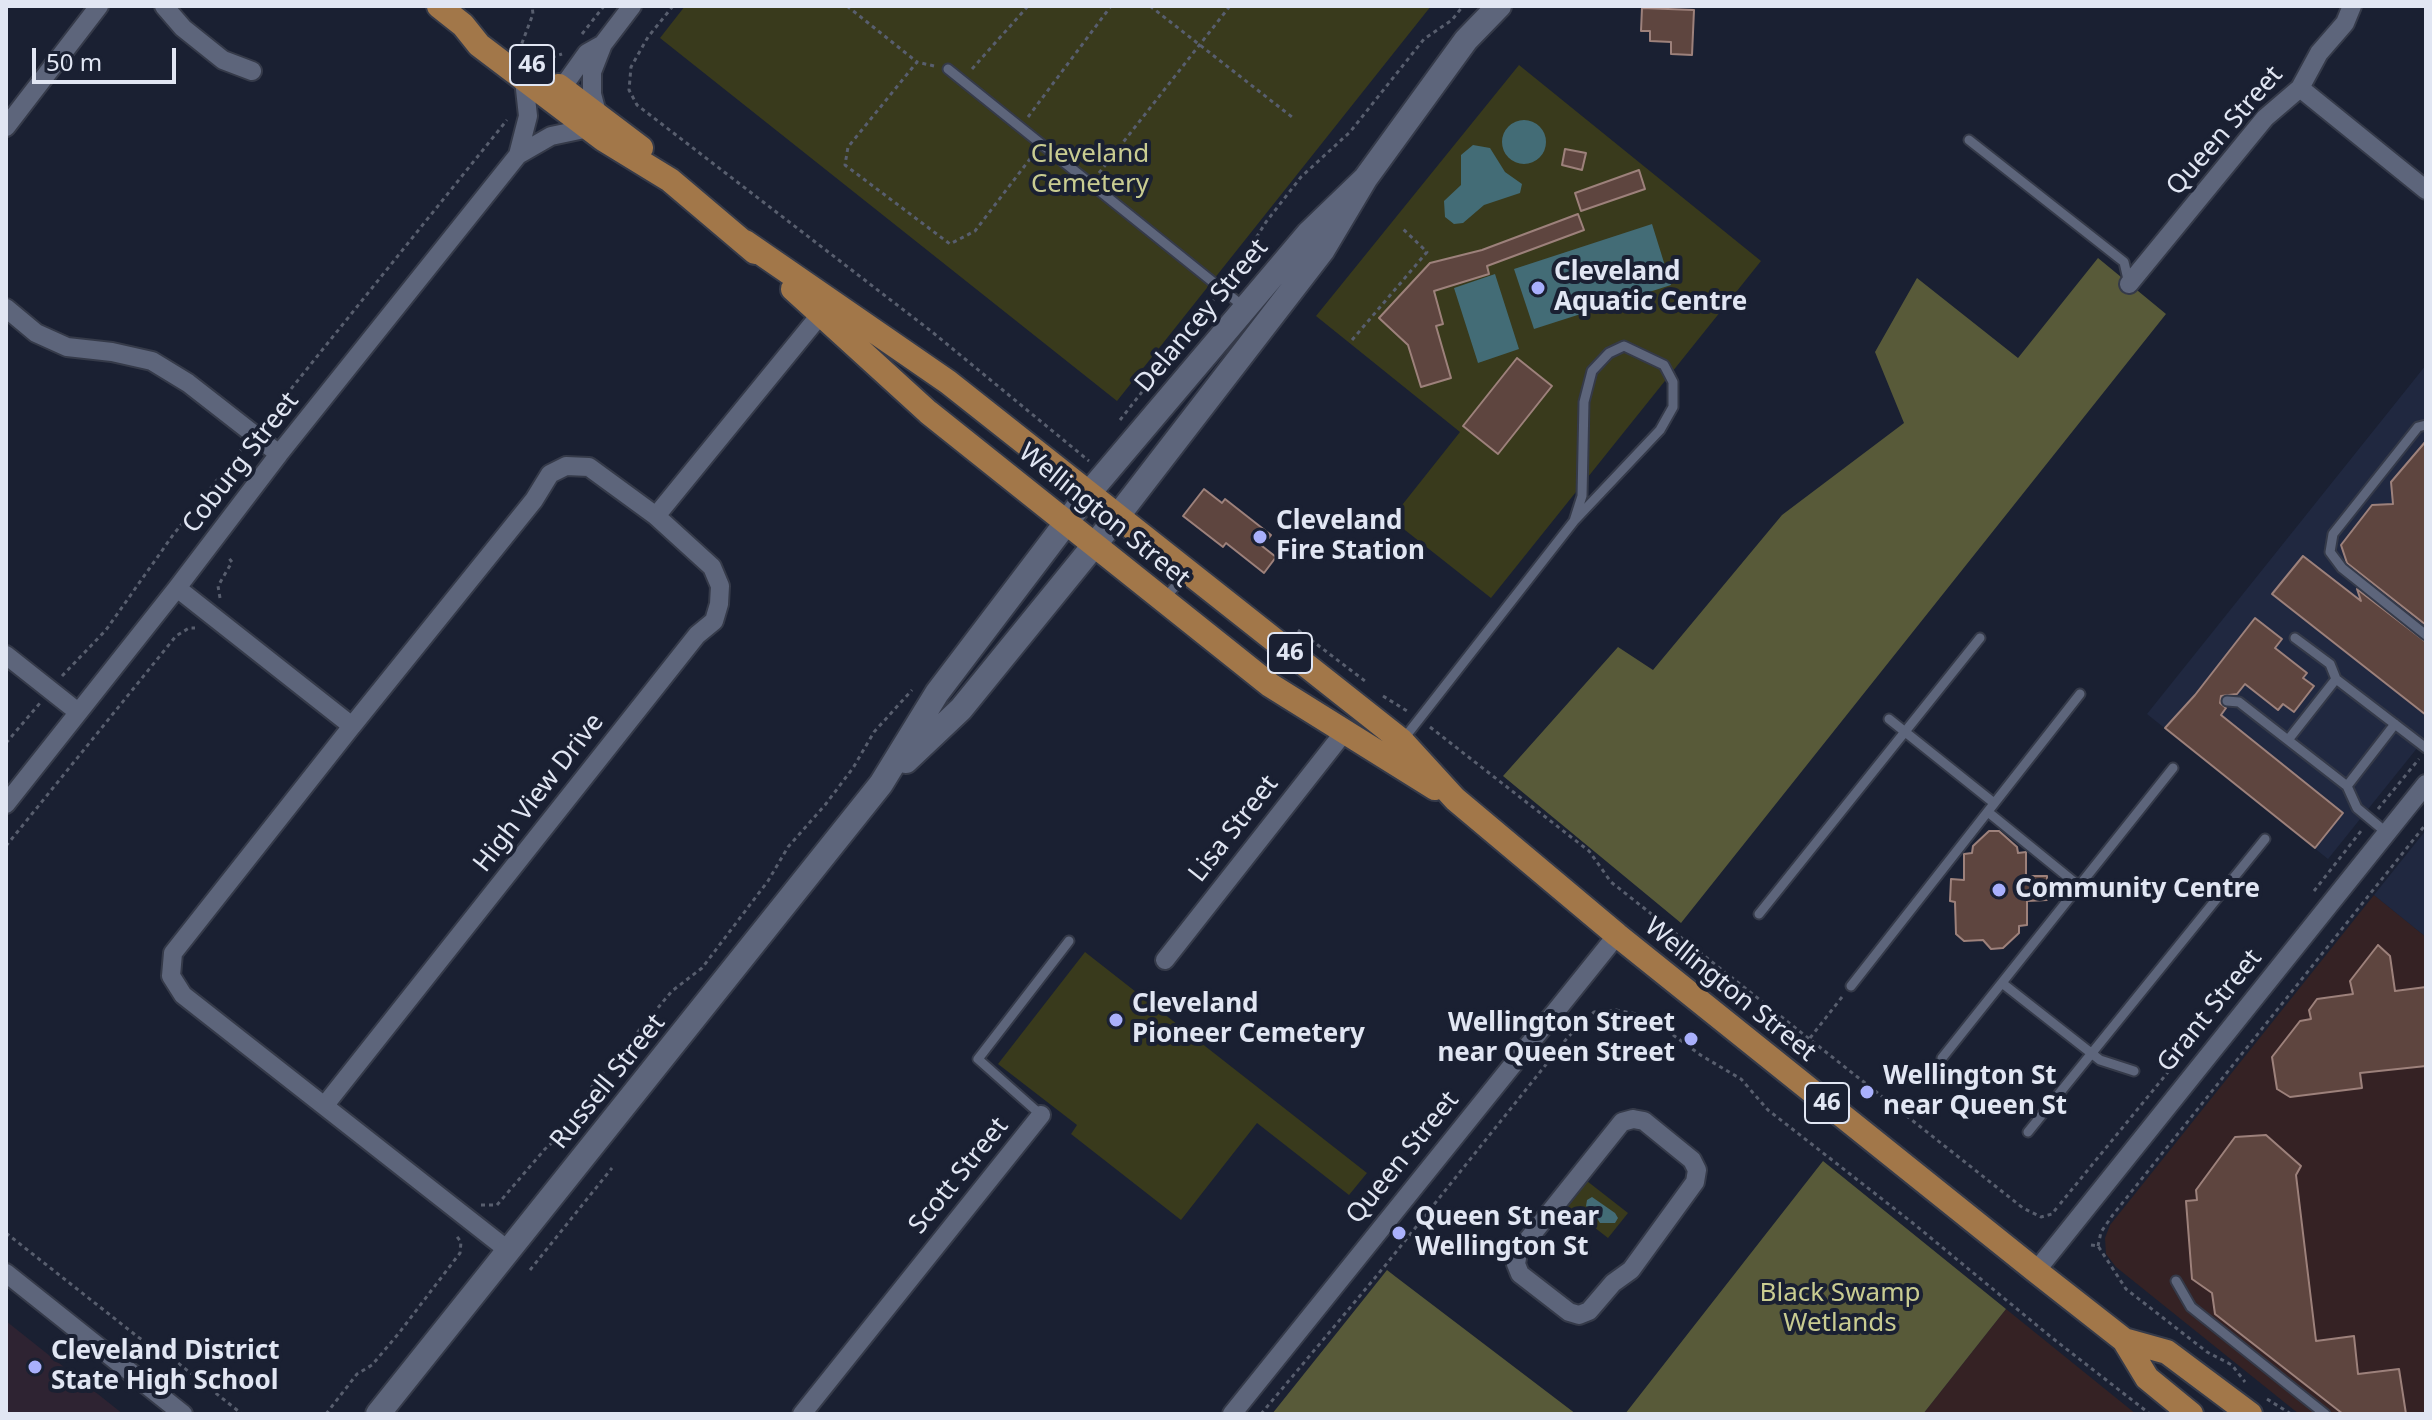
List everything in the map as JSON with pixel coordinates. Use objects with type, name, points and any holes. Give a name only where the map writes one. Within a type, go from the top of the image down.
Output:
[{"type":"main road","name":"Wellington Street","points":[[439,6],[463,25],[479,45],[524,80],[560,96]]},
{"type":"main road","name":"Delancey Street","points":[[1117,517],[1322,251],[1365,179],[1492,8]]},
{"type":"main road","name":"Wellington Street","points":[[463,25],[487,32],[520,49],[560,96],[745,242],[820,315],[928,412],[1270,685],[1455,799]]},
{"type":"main road","name":"Delancey Street","points":[[1088,494],[1308,234],[1365,179]]},
{"type":"main road","name":"Wellington Street","points":[[745,242],[948,382],[1402,741],[1455,799],[1617,935],[2124,1340],[2147,1378],[2191,1414]]},
{"type":"main road","name":"Russell Street","points":[[378,1414],[881,784],[937,693],[1088,494]]},
{"type":"main road","name":"Russell Street","points":[[881,784],[961,709],[1117,517]]},
{"type":"main road","name":"Wellington Street","points":[[2124,1340],[2167,1352],[2255,1405]]},
{"type":"street","points":[[6,127],[99,6]]},
{"type":"street","points":[[164,6],[183,28],[223,60],[252,71]]},
{"type":"street","points":[[593,121],[592,72],[603,44],[632,6]]},
{"type":"street","name":"Queen Street","points":[[2129,284],[2265,118],[2300,88],[2319,53],[2345,23],[2352,6]]},
{"type":"street","points":[[560,96],[587,53],[603,44]]},
{"type":"street","name":"Coburg Street","points":[[518,155],[528,116],[524,80]]},
{"type":"street","points":[[2300,88],[2426,190]]},
{"type":"street","name":"Coburg Street","points":[[6,804],[279,454],[518,155],[551,136],[593,121]]},
{"type":"street","points":[[6,308],[36,333],[67,347],[152,361],[188,383],[279,454]]},
{"type":"street","points":[[656,516],[820,315]]},
{"type":"street","name":"High View Drive","points":[[325,1105],[697,635],[714,621],[720,586],[712,567],[656,516],[589,467],[566,466],[550,474],[534,500],[173,953],[171,976],[183,995],[509,1251]]},
{"type":"street","points":[[177,588],[352,726]]},
{"type":"street","points":[[6,655],[78,712]]},
{"type":"street","name":"Lisa Street","points":[[1165,960],[1345,731]]},
{"type":"street","name":"Grant Street","points":[[2036,1271],[2426,784]]},
{"type":"street","name":"Queen Street","points":[[1232,1414],[1617,935]]},
{"type":"street","name":"Scott Street","points":[[802,1414],[1041,1115]]},
{"type":"street","points":[[1633,1119],[1644,1121],[1692,1160],[1697,1170],[1695,1182],[1631,1270],[1613,1283],[1589,1311],[1579,1315],[1569,1312],[1520,1274],[1516,1264],[1518,1252],[1569,1187],[1622,1122],[1633,1119]]},
{"type":"street","points":[[6,1273],[183,1414]]},
{"type":"lane","points":[[948,69],[1266,324]]},
{"type":"lane","points":[[1969,140],[2124,262],[2129,284]]},
{"type":"lane","points":[[1218,342],[1238,359]]},
{"type":"lane","points":[[1402,741],[1574,521],[1660,430],[1673,407],[1673,382],[1664,365],[1624,346],[1609,353],[1592,371],[1584,402],[1582,496],[1574,521]]},
{"type":"lane","points":[[2426,425],[2418,427],[2333,534],[2330,552],[2342,568],[2426,635]]},
{"type":"lane","points":[[1164,599],[1187,573]]},
{"type":"lane","points":[[1759,914],[1980,638]]},
{"type":"lane","points":[[2295,638],[2330,664],[2336,679],[2426,749]]},
{"type":"lane","points":[[2288,740],[2336,679]]},
{"type":"lane","points":[[1851,986],[2080,694]]},
{"type":"lane","points":[[2227,701],[2239,702],[2347,786],[2357,808],[2387,833]]},
{"type":"lane","points":[[1889,719],[2079,886]]},
{"type":"lane","points":[[2347,786],[2395,724]]},
{"type":"lane","points":[[1942,1058],[2173,768]]},
{"type":"lane","points":[[2028,1132],[2265,839]]},
{"type":"lane","name":"Scott Street","points":[[1041,1115],[978,1059],[1069,941]]},
{"type":"lane","points":[[2002,983],[2091,1054],[2134,1071]]},
{"type":"lane","points":[[2176,1281],[2191,1307],[2325,1414]]},
{"type":"path","points":[[532,6],[533,14],[520,49],[550,58],[571,48]]},
{"type":"path","points":[[582,6],[604,6]]},
{"type":"path","points":[[579,37],[604,6]]},
{"type":"path","points":[[673,6],[648,37],[631,67],[629,90],[637,105],[931,331],[1087,459],[1095,450]]},
{"type":"path","points":[[847,6],[917,62],[948,69]]},
{"type":"path","points":[[963,81],[1028,6]]},
{"type":"path","points":[[1021,126],[1111,6]]},
{"type":"path","points":[[1150,6],[1292,117]]},
{"type":"path","points":[[1091,183],[1230,6]]},
{"type":"path","points":[[1121,419],[1246,257],[1266,222],[1301,177],[1350,132],[1424,39],[1452,20],[1463,6]]},
{"type":"path","points":[[641,31],[648,37]]},
{"type":"path","points":[[917,62],[848,147],[845,165],[950,244],[975,231],[1042,143]]},
{"type":"path","points":[[263,424],[509,118]]},
{"type":"path","points":[[1352,340],[1427,252],[1401,227]]},
{"type":"path","points":[[61,677],[106,630],[173,535],[246,444]]},
{"type":"path","points":[[6,846],[176,636],[189,628],[201,628],[213,617],[222,603],[218,586],[232,562],[227,556]]},
{"type":"path","points":[[326,1414],[357,1374],[372,1365],[399,1333],[460,1253],[461,1242],[449,1226],[471,1203],[497,1205],[545,1149],[566,1130],[585,1104],[590,1089],[672,991],[702,968],[768,881],[788,847],[853,768],[874,732],[918,684]]},
{"type":"path","points":[[6,743],[41,702]]},
{"type":"path","points":[[1420,719],[1589,851],[1611,882],[2031,1214],[2047,1216],[2061,1207],[2211,1020]]},
{"type":"path","points":[[2315,890],[2426,749]]},
{"type":"path","points":[[2253,1389],[2232,1365],[2207,1352],[2126,1289],[2098,1246],[2101,1232],[2426,824]]},
{"type":"path","points":[[1810,1038],[1851,986]]},
{"type":"path","points":[[1261,1414],[1384,1267],[1568,1037],[1594,1012],[1616,1010],[1647,1016],[1702,1056],[1741,1079],[1768,1110],[2150,1414]]},
{"type":"path","points":[[530,1270],[612,1168]]},
{"type":"path","points":[[6,1233],[242,1414]]},
{"type":"path","points":[[2091,1245],[2098,1246]]},
{"type":"path","points":[[2255,1405],[2291,1414]]},
{"type":"shaded area","points":[[1524,120],[1540,126],[1546,142],[1540,158],[1524,164],[1508,158],[1502,142],[1508,126]]},
{"type":"shaded area","points":[[1473,145],[1490,148],[1505,172],[1522,184],[1520,193],[1484,205],[1463,223],[1454,224],[1445,217],[1444,201],[1461,185],[1461,155]]},
{"type":"shaded area","points":[[1652,224],[1671,285],[1534,329],[1514,269]]},
{"type":"shaded area","points":[[1495,274],[1519,349],[1478,363],[1454,288]]},
{"type":"shaded area","points":[[2426,365],[2426,737],[2328,859],[2147,714]]},
{"type":"shaded area","points":[[2426,830],[2426,937],[2374,895]]},
{"type":"shaded area","points":[[2374,895],[2426,937],[2426,1414],[2299,1414],[2116,1267],[2106,1254],[2105,1238],[2110,1225]]},
{"type":"shaded area","points":[[1592,1197],[1615,1213],[1618,1218],[1615,1223],[1600,1223],[1586,1206],[1587,1200]]},
{"type":"shaded area","points":[[2006,1309],[2136,1414],[1923,1414]]},
{"type":"shaded area","name":"Cleveland District State High School","points":[[6,1321],[123,1414],[6,1414]]},
{"type":"green space","name":"Cleveland Cemetery","points":[[685,6],[1431,6],[1117,401],[660,38]]},
{"type":"green space","name":"Cleveland Aquatic Centre","points":[[1519,65],[1761,261],[1491,598],[1391,519],[1460,432],[1316,316]]},
{"type":"green space","points":[[2098,258],[2166,314],[1681,923],[1503,776],[1618,647],[1653,670],[1782,515],[1904,423],[1875,352],[1917,278],[2018,358]]},
{"type":"green space","points":[[1085,952],[1367,1173],[1349,1195],[1257,1123],[1181,1220],[1071,1134],[1077,1125],[998,1064]]},
{"type":"green space","name":"Black Swamp Wetlands","points":[[1823,1161],[2006,1309],[1923,1414],[1625,1414]]},
{"type":"green space","points":[[1587,1181],[1628,1213],[1608,1238],[1567,1206]]},
{"type":"green space","points":[[1387,1270],[1396,1277],[1576,1414],[1272,1414]]},
{"type":"building","points":[[1642,8],[1694,10],[1692,55],[1671,54],[1671,42],[1650,41],[1650,31],[1641,31]]},
{"type":"building","points":[[1565,149],[1586,153],[1582,170],[1562,165]]},
{"type":"building","points":[[1639,170],[1645,189],[1581,211],[1575,193]]},
{"type":"building","points":[[1578,214],[1584,230],[1487,266],[1489,274],[1434,291],[1443,324],[1436,326],[1451,378],[1421,387],[1408,345],[1379,318],[1430,263],[1482,250]]},
{"type":"building","points":[[1517,358],[1552,386],[1498,454],[1463,426]]},
{"type":"building","points":[[2426,441],[2426,625],[2347,563],[2341,545],[2372,505],[2393,504],[2391,482]]},
{"type":"building","points":[[1204,489],[1222,503],[1225,499],[1271,535],[1262,546],[1276,557],[1264,573],[1226,543],[1223,547],[1183,516]]},
{"type":"building","points":[[2303,556],[2361,601],[2357,589],[2426,642],[2426,715],[2272,594]]},
{"type":"building","points":[[2255,618],[2282,639],[2275,648],[2307,673],[2303,678],[2314,686],[2294,712],[2283,704],[2278,710],[2245,684],[2237,694],[2221,696],[2220,703],[2226,708],[2221,715],[2343,813],[2315,848],[2165,728]]},
{"type":"building","name":"Community Centre","points":[[1989,831],[1999,831],[2017,847],[2018,853],[2026,852],[2026,876],[2047,876],[2047,900],[2027,901],[2027,925],[2019,926],[2019,933],[2003,948],[1991,949],[1983,940],[1964,941],[1956,934],[1955,902],[1950,901],[1951,879],[1964,880],[1964,854],[1972,853],[1973,846]]},
{"type":"building","points":[[2378,945],[2390,956],[2395,991],[2426,987],[2426,1066],[2360,1073],[2362,1088],[2290,1097],[2277,1089],[2272,1057],[2300,1021],[2311,1019],[2309,1010],[2317,999],[2353,994],[2350,981]]},
{"type":"building","points":[[2266,1135],[2301,1166],[2296,1175],[2316,1341],[2354,1336],[2358,1374],[2399,1369],[2406,1414],[2343,1414],[2215,1314],[2212,1293],[2192,1279],[2186,1201],[2197,1200],[2196,1190],[2235,1137]]},
{"type":"place","name":"Cleveland Aquatic Centre","points":[[1538,288]]},
{"type":"place","name":"Cleveland Fire Station","points":[[1260,537]]},
{"type":"place","name":"Community Centre","points":[[1999,890]]},
{"type":"place","name":"Cleveland Pioneer Cemetery","points":[[1116,1020]]},
{"type":"place","name":"Wellington Street near Queen Street","points":[[1691,1039]]},
{"type":"place","name":"Wellington St near Queen St","points":[[1867,1092]]},
{"type":"place","name":"Queen St near Wellington St","points":[[1399,1233]]},
{"type":"place","name":"Cleveland District State High School","points":[[35,1367]]}]
